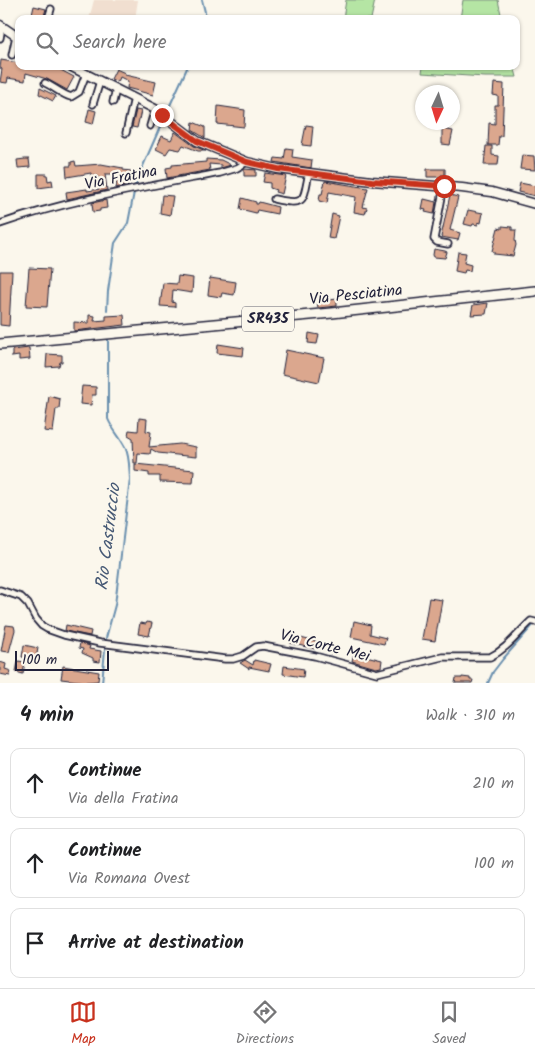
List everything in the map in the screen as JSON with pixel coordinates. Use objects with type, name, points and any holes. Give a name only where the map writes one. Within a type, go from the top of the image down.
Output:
[{"type":"main road","name":"Via Pesciatina","points":[[0,344],[535,292]]},
{"type":"street","points":[[49,15],[51,9]]},
{"type":"street","points":[[1,25],[15,35]]},
{"type":"street","points":[[0,38],[1,25]]},
{"type":"street","points":[[12,55],[15,46]]},
{"type":"street","points":[[45,82],[71,97],[79,92],[83,71],[154,109],[197,141],[247,162],[372,181],[444,186],[492,192],[535,204]]},
{"type":"street","points":[[93,104],[100,81]]},
{"type":"street","points":[[113,102],[116,89]]},
{"type":"street","points":[[126,133],[134,98]]},
{"type":"street","points":[[150,126],[154,109]]},
{"type":"street","name":"Via Fratina","points":[[0,224],[38,211],[135,189],[220,173],[238,168],[247,162]]},
{"type":"street","points":[[274,199],[292,203],[298,202],[304,196],[309,172]]},
{"type":"street","points":[[444,186],[434,240],[448,244]]},
{"type":"street","name":"Via Corte Mei","points":[[0,590],[21,597],[28,604],[36,619],[47,629],[100,643],[233,659],[256,647],[263,646],[315,656],[377,673],[442,657],[490,657],[511,643],[533,621]]},
{"type":"shaded area","points":[[94,0],[138,0],[136,15],[90,15]]},
{"type":"green space","points":[[346,0],[375,0],[372,15],[344,15]]},
{"type":"green space","points":[[463,0],[498,0],[501,15],[461,15]]},
{"type":"green space","points":[[422,70],[515,70],[517,77],[485,77],[422,73]]},
{"type":"building","points":[[34,6],[46,9],[44,15],[32,15]]},
{"type":"building","points":[[1,60],[15,62],[15,70],[61,70],[74,77],[67,90],[47,79],[26,73],[25,81],[8,78],[7,83],[0,82],[2,69],[0,68]]},
{"type":"building","points":[[116,70],[118,70],[125,73],[125,75],[156,82],[153,95],[127,88],[128,81],[120,77],[118,82],[111,79]]},
{"type":"building","points":[[494,83],[504,84],[502,136],[499,136],[498,145],[488,145],[489,123],[495,124],[495,105],[498,105],[498,96],[493,95]]},
{"type":"building","points":[[40,88],[56,96],[53,101],[39,94]]},
{"type":"building","points":[[218,106],[245,110],[244,127],[217,124]]},
{"type":"building","points":[[89,109],[96,111],[93,124],[86,122]]},
{"type":"building","points":[[136,110],[141,111],[137,128],[132,127]]},
{"type":"building","points":[[193,122],[205,127],[205,138],[192,130]]},
{"type":"building","points":[[306,125],[313,126],[311,146],[302,145]]},
{"type":"building","points":[[442,130],[453,131],[450,145],[442,144]]},
{"type":"building","points":[[175,132],[194,146],[206,151],[198,151],[183,145],[180,150],[170,148],[166,154],[156,149],[162,136],[171,140]]},
{"type":"building","points":[[486,146],[492,146],[492,155],[499,156],[498,165],[484,165]]},
{"type":"building","points":[[286,148],[293,149],[292,157],[312,160],[311,168],[274,162],[275,158],[284,159]]},
{"type":"building","points":[[522,155],[534,156],[535,170],[520,169]]},
{"type":"building","points":[[29,159],[30,167],[18,168],[17,160]]},
{"type":"building","points":[[206,159],[221,160],[231,165],[221,168],[221,165],[209,164],[210,170],[167,178],[166,168],[172,167],[172,165],[206,162]]},
{"type":"building","points":[[75,161],[76,166],[101,164],[131,171],[129,185],[116,188],[117,174],[105,174],[107,190],[67,199],[66,192],[100,189],[98,176],[91,176],[91,173],[67,177],[66,166],[71,166],[71,162]]},
{"type":"building","points":[[244,169],[256,170],[256,176],[244,176]]},
{"type":"building","points":[[427,169],[445,169],[445,175],[441,175],[441,177],[427,177]]},
{"type":"building","points":[[265,173],[286,176],[282,194],[270,188],[270,183],[263,182]]},
{"type":"building","points":[[38,174],[47,174],[48,181],[52,180],[53,186],[38,188]]},
{"type":"building","points":[[325,181],[368,188],[363,207],[367,208],[365,214],[354,212],[356,197],[329,192],[327,203],[319,201]]},
{"type":"building","points":[[520,183],[535,186],[535,196],[518,192]]},
{"type":"building","points":[[162,195],[173,196],[170,215],[160,213]]},
{"type":"building","points":[[450,195],[458,197],[450,230],[460,233],[458,240],[441,237]]},
{"type":"building","points":[[242,198],[256,202],[256,204],[259,202],[278,207],[277,214],[257,210],[256,213],[240,209]]},
{"type":"building","points":[[424,199],[436,202],[434,214],[425,212],[426,210],[422,209]]},
{"type":"building","points":[[106,200],[107,208],[93,212],[92,203]]},
{"type":"building","points":[[468,210],[483,213],[481,223],[478,222],[478,225],[473,224],[472,226],[464,224]]},
{"type":"building","points":[[332,214],[339,216],[334,239],[328,238]]},
{"type":"building","points":[[502,226],[512,227],[512,230],[516,230],[516,245],[513,256],[494,254],[492,251],[498,228],[502,229]]},
{"type":"building","points":[[434,249],[447,252],[445,258],[434,257]]},
{"type":"building","points":[[458,252],[466,253],[464,263],[471,265],[470,271],[465,270],[464,273],[455,271]]},
{"type":"building","points":[[29,268],[50,269],[47,307],[26,306]]},
{"type":"building","points":[[0,271],[12,271],[9,326],[0,325]]},
{"type":"building","points":[[178,276],[193,278],[192,293],[173,290],[172,302],[175,303],[175,307],[160,306],[163,283],[177,284]]},
{"type":"building","points":[[210,278],[236,282],[234,295],[222,293],[221,297],[208,295]]},
{"type":"building","points":[[316,294],[322,298],[329,297],[329,300],[337,299],[337,306],[318,308]]},
{"type":"building","points":[[488,303],[486,314],[471,315],[473,305]]},
{"type":"building","points":[[89,315],[95,316],[94,321],[106,320],[106,316],[124,315],[125,325],[74,331],[74,322],[89,323]]},
{"type":"building","points":[[309,333],[319,335],[317,344],[308,343]]},
{"type":"building","points":[[218,344],[244,348],[243,356],[217,353]]},
{"type":"building","points":[[29,348],[30,359],[19,360],[19,356],[12,357],[12,350]]},
{"type":"building","points":[[286,350],[324,358],[319,382],[282,374]]},
{"type":"building","points":[[47,354],[62,355],[62,362],[60,362],[59,366],[46,367]]},
{"type":"building","points":[[82,386],[96,387],[96,395],[92,395],[91,405],[80,404]]},
{"type":"building","points":[[49,396],[60,399],[59,409],[56,409],[53,432],[44,431]]},
{"type":"building","points":[[139,418],[147,419],[146,431],[151,432],[149,447],[180,444],[196,447],[196,457],[158,453],[151,449],[150,454],[138,453],[137,463],[134,463],[133,438],[128,435],[129,430],[138,431]]},
{"type":"building","points":[[135,464],[194,470],[193,483],[160,482],[160,476],[149,476],[149,473],[135,471]]},
{"type":"building","points":[[429,598],[442,600],[435,641],[422,639]]},
{"type":"building","points":[[354,621],[371,625],[370,634],[386,638],[384,644],[351,637]]},
{"type":"building","points":[[147,622],[152,623],[149,636],[138,634],[140,623],[146,624]]},
{"type":"building","points":[[6,625],[14,626],[15,630],[9,652],[1,651]]},
{"type":"building","points":[[66,625],[91,631],[90,636],[65,631]]},
{"type":"building","points":[[292,636],[317,642],[315,649],[290,643]]},
{"type":"building","points":[[80,643],[90,646],[89,649],[101,651],[100,662],[93,661],[93,658],[82,653],[83,649],[79,648]]},
{"type":"building","points":[[24,645],[38,648],[36,659],[22,657]]},
{"type":"building","points":[[354,653],[382,660],[381,667],[376,668],[352,661]]},
{"type":"building","points":[[245,660],[253,665],[254,660],[271,664],[269,671],[249,667],[249,669],[240,663]]},
{"type":"building","points":[[18,661],[25,662],[23,674],[16,672]]},
{"type":"building","points":[[0,662],[6,664],[5,669],[11,671],[10,676],[0,674]]},
{"type":"building","points":[[63,666],[99,672],[98,681],[87,682],[61,679]]},
{"type":"building","points":[[284,666],[304,669],[303,677],[283,674]]},
{"type":"building","points":[[456,678],[470,678],[470,680],[473,680],[472,683],[455,683]]},
{"type":"waterway","name":"Rio Castruccio","points":[[202,0],[205,15]]},
{"type":"waterway","name":"Rio Castruccio","points":[[166,114],[186,70]]},
{"type":"waterway","name":"Rio Castruccio","points":[[107,310],[115,243],[128,223],[136,182],[164,118]]},
{"type":"waterway","name":"Rio Castruccio","points":[[102,683],[106,638],[115,605],[130,479],[127,451],[108,419],[108,339]]},
{"type":"waterway","points":[[488,683],[493,672],[503,659],[534,624]]},
{"type":"route","points":[[162,115],[197,141],[228,155],[262,166],[372,181],[444,186]]}]
